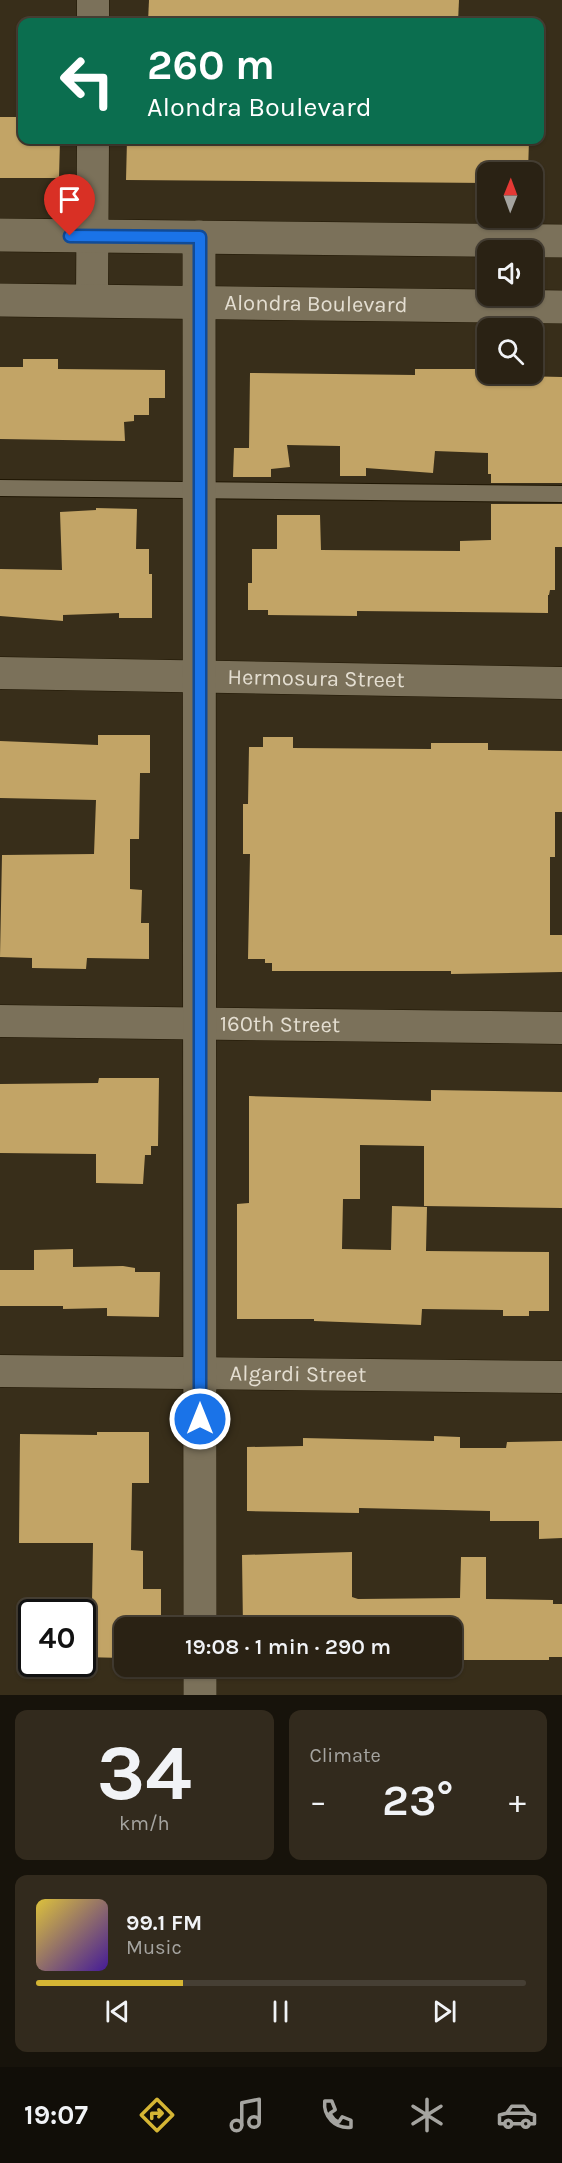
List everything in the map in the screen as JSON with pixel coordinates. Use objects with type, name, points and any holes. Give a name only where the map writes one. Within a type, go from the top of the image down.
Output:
[{"type":"street","points":[[93,0],[93,18]]},
{"type":"street","points":[[92,301],[93,144]]},
{"type":"street","points":[[0,235],[562,241]]},
{"type":"street","points":[[200,237],[200,1617]]},
{"type":"street","name":"Alondra Boulevard","points":[[0,300],[562,307]]},
{"type":"street","name":"Hermosura Street","points":[[0,673],[562,683]]},
{"type":"street","name":"160th Street","points":[[0,1021],[562,1028]]},
{"type":"street","name":"Algardi Street","points":[[0,1371],[562,1377]]},
{"type":"street","points":[[200,1677],[200,1695]]},
{"type":"lane","points":[[0,488],[562,494]]},
{"type":"building","points":[[149,0],[459,0],[458,18],[148,18]]},
{"type":"building","points":[[0,117],[18,117],[18,144],[60,144],[59,178],[0,178]]},
{"type":"building","points":[[127,144],[529,144],[528,162],[477,162],[477,183],[126,180]]},
{"type":"building","points":[[23,359],[58,359],[58,369],[165,370],[165,398],[149,398],[149,415],[134,415],[134,421],[124,422],[125,441],[0,439],[0,367],[23,367]]},
{"type":"building","points":[[415,369],[477,369],[477,384],[543,384],[543,377],[562,377],[562,483],[491,483],[491,474],[488,474],[488,453],[435,451],[433,473],[366,468],[366,476],[340,476],[340,446],[287,445],[290,467],[271,469],[271,477],[233,477],[234,448],[249,448],[250,373],[415,375]]},
{"type":"building","points":[[491,504],[562,504],[562,547],[555,547],[555,590],[550,590],[548,595],[548,613],[357,611],[357,616],[268,615],[268,610],[248,610],[248,583],[252,583],[252,549],[277,549],[277,515],[320,515],[321,550],[460,551],[460,541],[491,540]]},
{"type":"building","points":[[96,508],[137,509],[136,549],[149,549],[149,574],[152,574],[152,618],[119,618],[119,613],[63,615],[63,621],[0,616],[0,569],[62,570],[60,512],[96,510]]},
{"type":"building","points":[[98,735],[150,735],[150,773],[140,773],[139,839],[130,839],[130,889],[142,890],[141,923],[149,923],[149,959],[87,958],[86,969],[32,968],[32,958],[0,957],[2,855],[94,854],[96,800],[0,798],[0,741],[98,745]]},
{"type":"building","points":[[263,737],[293,737],[293,748],[431,749],[431,743],[488,743],[488,750],[562,751],[562,812],[555,812],[555,857],[550,857],[550,935],[562,935],[562,972],[451,974],[451,971],[272,971],[272,963],[265,963],[265,959],[248,959],[250,854],[243,854],[243,804],[248,804],[249,747],[263,747]]},
{"type":"building","points":[[99,1078],[159,1078],[158,1146],[151,1146],[151,1155],[145,1155],[143,1184],[96,1183],[96,1154],[0,1153],[0,1084],[98,1083]]},
{"type":"building","points":[[431,1090],[562,1092],[562,1208],[424,1206],[424,1146],[360,1145],[360,1199],[343,1199],[342,1249],[391,1250],[392,1206],[427,1207],[426,1251],[549,1252],[549,1311],[529,1311],[529,1316],[503,1316],[503,1310],[422,1309],[421,1325],[314,1321],[314,1319],[237,1319],[237,1204],[249,1203],[249,1096],[431,1101]]},
{"type":"building","points":[[73,1249],[73,1267],[123,1266],[135,1268],[135,1272],[160,1272],[159,1317],[107,1316],[107,1308],[63,1309],[63,1306],[0,1306],[0,1270],[34,1270],[34,1250]]},
{"type":"building","points":[[97,1432],[149,1432],[149,1483],[132,1483],[131,1550],[143,1551],[143,1589],[161,1589],[161,1617],[114,1617],[114,1658],[96,1657],[96,1599],[92,1599],[93,1543],[19,1543],[20,1434],[97,1435]]},
{"type":"building","points":[[434,1436],[460,1437],[460,1448],[506,1448],[507,1442],[562,1441],[562,1538],[539,1539],[539,1521],[490,1521],[490,1511],[359,1508],[359,1513],[247,1511],[247,1447],[303,1446],[303,1438],[434,1441]]},
{"type":"building","points":[[352,1552],[352,1597],[358,1599],[460,1598],[461,1557],[486,1557],[486,1599],[553,1600],[553,1604],[562,1604],[562,1657],[549,1657],[549,1660],[462,1660],[462,1617],[243,1617],[242,1555]]},
{"type":"route","points":[[70,236],[200,237],[200,1419]]}]
